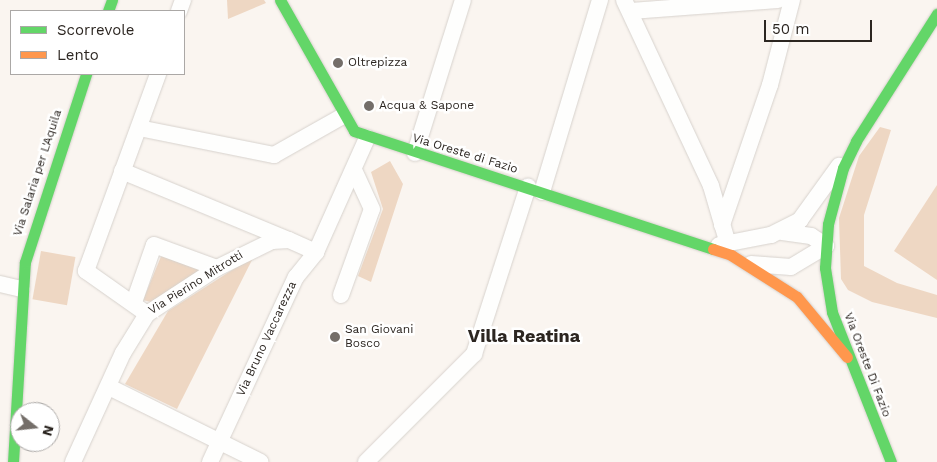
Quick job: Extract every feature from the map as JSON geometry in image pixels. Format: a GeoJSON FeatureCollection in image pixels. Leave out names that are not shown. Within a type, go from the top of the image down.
{"type":"FeatureCollection","features":[{"type":"Feature","properties":{"kind":"street","name":"Via Oreste di Fazio"},"geometry":{"type":"LineString","coordinates":[[280,0],[343,116],[354,131],[366,138],[415,154],[720,245],[751,264],[797,297],[846,357]]}},
{"type":"Feature","properties":{"kind":"street"},"geometry":{"type":"LineString","coordinates":[[415,154],[463,0]]}},
{"type":"Feature","properties":{"kind":"street"},"geometry":{"type":"LineString","coordinates":[[366,462],[474,354],[535,190],[600,0]]}},
{"type":"Feature","properties":{"kind":"street"},"geometry":{"type":"LineString","coordinates":[[722,225],[711,186],[628,6],[778,0]]}},
{"type":"Feature","properties":{"kind":"street"},"geometry":{"type":"LineString","coordinates":[[751,264],[791,267],[826,246],[805,234],[782,232],[720,245],[722,225],[770,85],[792,0]]}},
{"type":"Feature","properties":{"kind":"street","name":"Via Oreste Di Fazio"},"geometry":{"type":"LineString","coordinates":[[891,462],[846,357],[832,312],[826,246],[832,200],[856,141],[937,14]]}},
{"type":"Feature","properties":{"kind":"street","name":"Via Salaria per L'Aquila"},"geometry":{"type":"LineString","coordinates":[[13,462],[21,289],[31,233],[86,75]]}},
{"type":"Feature","properties":{"kind":"street"},"geometry":{"type":"LineString","coordinates":[[147,314],[134,302],[86,270],[158,75]]}},
{"type":"Feature","properties":{"kind":"street"},"geometry":{"type":"LineString","coordinates":[[139,128],[274,155],[343,116]]}},
{"type":"Feature","properties":{"kind":"street","name":"Via Bruno Vaccarezza"},"geometry":{"type":"LineString","coordinates":[[210,462],[296,277],[316,252],[354,170],[366,138]]}},
{"type":"Feature","properties":{"kind":"street"},"geometry":{"type":"LineString","coordinates":[[782,232],[810,208],[856,141]]}},
{"type":"Feature","properties":{"kind":"street"},"geometry":{"type":"LineString","coordinates":[[341,295],[372,209],[354,170]]}},
{"type":"Feature","properties":{"kind":"street"},"geometry":{"type":"LineString","coordinates":[[122,171],[316,252]]}},
{"type":"Feature","properties":{"kind":"street","name":"Via Pierino Mitrotti"},"geometry":{"type":"LineString","coordinates":[[80,460],[109,387],[147,314],[251,249],[289,240]]}},
{"type":"Feature","properties":{"kind":"street"},"geometry":{"type":"LineString","coordinates":[[134,302],[154,245],[218,268]]}},
{"type":"Feature","properties":{"kind":"street"},"geometry":{"type":"LineString","coordinates":[[0,284],[21,289]]}},
{"type":"Feature","properties":{"kind":"street"},"geometry":{"type":"LineString","coordinates":[[109,387],[219,443],[261,462]]}},
{"type":"Feature","properties":{"kind":"shaded area"},"geometry":{"type":"Polygon","coordinates":[[[227,0],[264,0],[266,3],[228,19],[227,0]]]}},
{"type":"Feature","properties":{"kind":"shaded area"},"geometry":{"type":"Polygon","coordinates":[[[880,127],[891,130],[864,215],[864,266],[897,283],[937,295],[937,318],[872,302],[848,290],[841,279],[839,218],[859,156],[880,127]]]}},
{"type":"Feature","properties":{"kind":"shaded area"},"geometry":{"type":"Polygon","coordinates":[[[390,161],[403,184],[371,282],[358,276],[383,209],[371,172],[390,161]]]}},
{"type":"Feature","properties":{"kind":"shaded area"},"geometry":{"type":"Polygon","coordinates":[[[937,185],[937,280],[894,251],[937,185]]]}},
{"type":"Feature","properties":{"kind":"shaded area"},"geometry":{"type":"Polygon","coordinates":[[[41,251],[75,257],[67,305],[32,299],[41,251]]]}},
{"type":"Feature","properties":{"kind":"shaded area"},"geometry":{"type":"Polygon","coordinates":[[[162,254],[202,269],[151,302],[143,300],[162,254]]]}},
{"type":"Feature","properties":{"kind":"shaded area"},"geometry":{"type":"Polygon","coordinates":[[[254,256],[177,409],[125,384],[168,311],[254,256]]]}},
{"type":"Feature","properties":{"kind":"traffic: fast"},"geometry":{"type":"LineString","coordinates":[[108,10],[112,0]]}},
{"type":"Feature","properties":{"kind":"traffic: fast"},"geometry":{"type":"LineString","coordinates":[[280,0],[354,131],[713,249]]}},
{"type":"Feature","properties":{"kind":"traffic: fast"},"geometry":{"type":"LineString","coordinates":[[891,462],[832,312],[825,268],[828,224],[843,168],[856,141],[937,14]]}},
{"type":"Feature","properties":{"kind":"traffic: fast"},"geometry":{"type":"LineString","coordinates":[[13,462],[25,262],[86,75]]}},
{"type":"Feature","properties":{"kind":"traffic: slow"},"geometry":{"type":"LineString","coordinates":[[713,249],[731,255],[797,297],[847,357]]}},
{"type":"Feature","properties":{"kind":"place","name":"Oltrepizza"},"geometry":{"type":"Point","coordinates":[338,63]}},
{"type":"Feature","properties":{"kind":"place","name":"Acqua & Sapone"},"geometry":{"type":"Point","coordinates":[369,106]}},
{"type":"Feature","properties":{"kind":"place","name":"San Giovani Bosco"},"geometry":{"type":"Point","coordinates":[335,337]}},
{"type":"Feature","properties":{"kind":"district","name":"Villa Reatina"},"geometry":{"type":"Point","coordinates":[524,336]}}]}
